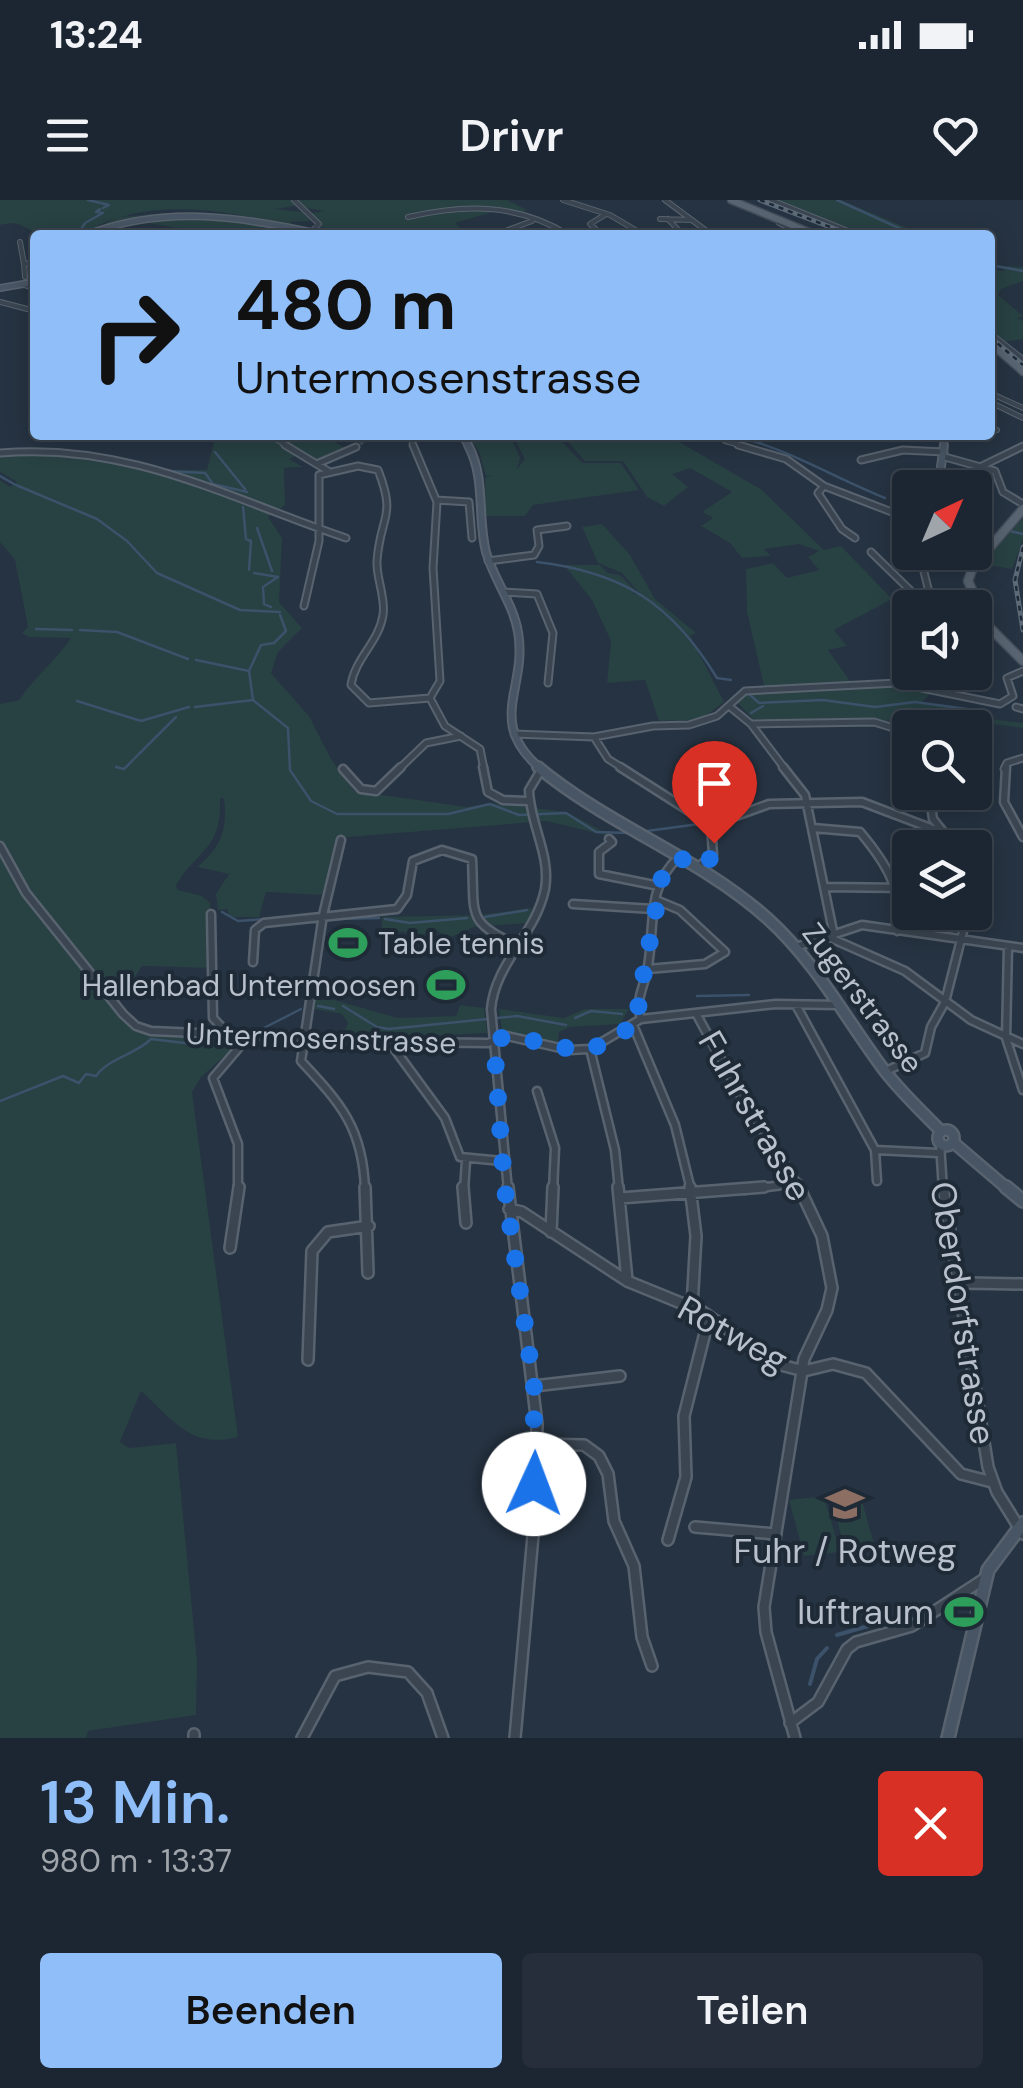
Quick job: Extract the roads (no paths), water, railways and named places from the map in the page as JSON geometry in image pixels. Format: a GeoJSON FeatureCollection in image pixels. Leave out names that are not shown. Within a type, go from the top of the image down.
{"type":"FeatureCollection","features":[{"type":"Feature","properties":{"kind":"main road"},"geometry":{"type":"LineString","coordinates":[[730,200],[804,230]]}},
{"type":"Feature","properties":{"kind":"main road"},"geometry":{"type":"LineString","coordinates":[[96,230],[120,218],[178,209],[218,211],[302,230]]}},
{"type":"Feature","properties":{"kind":"main road"},"geometry":{"type":"LineString","coordinates":[[0,288],[24,281],[30,283]]}},
{"type":"Feature","properties":{"kind":"main road"},"geometry":{"type":"LineString","coordinates":[[995,347],[1023,372]]}},
{"type":"Feature","properties":{"kind":"main road"},"geometry":{"type":"LineString","coordinates":[[464,440],[478,466],[488,561],[517,623],[520,653],[508,714],[512,734]]}},
{"type":"Feature","properties":{"kind":"main road"},"geometry":{"type":"LineString","coordinates":[[942,470],[945,440]]}},
{"type":"Feature","properties":{"kind":"main road"},"geometry":{"type":"LineString","coordinates":[[992,544],[1023,506]]}},
{"type":"Feature","properties":{"kind":"main road"},"geometry":{"type":"LineString","coordinates":[[972,570],[968,581],[974,602],[989,627],[1023,661]]}},
{"type":"Feature","properties":{"kind":"main road","name":"Zugerstrasse"},"geometry":{"type":"LineString","coordinates":[[512,734],[541,770],[750,903],[796,946],[884,1071],[940,1142]]}},
{"type":"Feature","properties":{"kind":"main road"},"geometry":{"type":"LineString","coordinates":[[940,1142],[954,1143],[1023,1201]]}},
{"type":"Feature","properties":{"kind":"main road"},"geometry":{"type":"LineString","coordinates":[[948,1738],[984,1580],[992,1560],[1022,1527]]}},
{"type":"Feature","properties":{"kind":"street"},"geometry":{"type":"LineString","coordinates":[[294,200],[319,224],[313,230]]}},
{"type":"Feature","properties":{"kind":"street"},"geometry":{"type":"LineString","coordinates":[[563,200],[606,214],[635,230]]}},
{"type":"Feature","properties":{"kind":"street"},"geometry":{"type":"LineString","coordinates":[[665,200],[706,230]]}},
{"type":"Feature","properties":{"kind":"street"},"geometry":{"type":"LineString","coordinates":[[772,200],[846,230]]}},
{"type":"Feature","properties":{"kind":"street"},"geometry":{"type":"LineString","coordinates":[[408,217],[466,206],[533,220],[557,230]]}},
{"type":"Feature","properties":{"kind":"street"},"geometry":{"type":"LineString","coordinates":[[597,230],[590,224],[606,214]]}},
{"type":"Feature","properties":{"kind":"street"},"geometry":{"type":"LineString","coordinates":[[763,216],[793,230]]}},
{"type":"Feature","properties":{"kind":"street"},"geometry":{"type":"LineString","coordinates":[[668,219],[678,230]]}},
{"type":"Feature","properties":{"kind":"street"},"geometry":{"type":"LineString","coordinates":[[508,230],[533,220]]}},
{"type":"Feature","properties":{"kind":"street"},"geometry":{"type":"LineString","coordinates":[[660,220],[693,220]]}},
{"type":"Feature","properties":{"kind":"street"},"geometry":{"type":"LineString","coordinates":[[20,242],[24,281]]}},
{"type":"Feature","properties":{"kind":"street"},"geometry":{"type":"LineString","coordinates":[[24,264],[30,264]]}},
{"type":"Feature","properties":{"kind":"street"},"geometry":{"type":"LineString","coordinates":[[0,302],[30,310]]}},
{"type":"Feature","properties":{"kind":"street"},"geometry":{"type":"LineString","coordinates":[[995,336],[1023,359]]}},
{"type":"Feature","properties":{"kind":"street"},"geometry":{"type":"LineString","coordinates":[[995,395],[1018,402],[1023,408]]}},
{"type":"Feature","properties":{"kind":"street"},"geometry":{"type":"LineString","coordinates":[[995,404],[1023,418]]}},
{"type":"Feature","properties":{"kind":"street"},"geometry":{"type":"LineString","coordinates":[[278,440],[330,472]]}},
{"type":"Feature","properties":{"kind":"street"},"geometry":{"type":"LineString","coordinates":[[412,440],[436,500],[433,568],[440,681],[430,698]]}},
{"type":"Feature","properties":{"kind":"street"},"geometry":{"type":"LineString","coordinates":[[725,440],[786,459],[824,486],[892,512]]}},
{"type":"Feature","properties":{"kind":"street"},"geometry":{"type":"LineString","coordinates":[[982,467],[1023,446]]}},
{"type":"Feature","properties":{"kind":"street"},"geometry":{"type":"LineString","coordinates":[[0,453],[38,447],[108,452],[346,538]]}},
{"type":"Feature","properties":{"kind":"street"},"geometry":{"type":"LineString","coordinates":[[319,463],[356,447]]}},
{"type":"Feature","properties":{"kind":"street"},"geometry":{"type":"LineString","coordinates":[[860,460],[903,450],[945,455],[996,471],[997,487],[1023,506]]}},
{"type":"Feature","properties":{"kind":"street"},"geometry":{"type":"LineString","coordinates":[[304,606],[318,568],[318,475],[358,466],[378,470],[390,500],[376,562],[384,604],[382,624],[353,670],[351,685],[369,703],[430,698]]}},
{"type":"Feature","properties":{"kind":"street"},"geometry":{"type":"LineString","coordinates":[[824,486],[818,493],[842,528],[855,538]]}},
{"type":"Feature","properties":{"kind":"street"},"geometry":{"type":"LineString","coordinates":[[436,500],[470,502],[472,538]]}},
{"type":"Feature","properties":{"kind":"street"},"geometry":{"type":"LineString","coordinates":[[488,561],[534,555],[540,546],[536,528],[567,526]]}},
{"type":"Feature","properties":{"kind":"street"},"geometry":{"type":"LineString","coordinates":[[871,552],[909,590]]}},
{"type":"Feature","properties":{"kind":"street"},"geometry":{"type":"LineString","coordinates":[[503,592],[532,592],[539,598],[553,636],[548,683]]}},
{"type":"Feature","properties":{"kind":"street"},"geometry":{"type":"LineString","coordinates":[[512,734],[552,732],[594,737],[653,726],[689,725],[717,716],[746,691],[897,683],[1000,704],[1013,696],[1007,678],[1023,670]]}},
{"type":"Feature","properties":{"kind":"street"},"geometry":{"type":"LineString","coordinates":[[430,698],[440,721],[480,749],[488,792],[503,800],[529,805]]}},
{"type":"Feature","properties":{"kind":"street"},"geometry":{"type":"LineString","coordinates":[[728,705],[752,724],[801,789],[813,828],[829,933]]}},
{"type":"Feature","properties":{"kind":"street"},"geometry":{"type":"LineString","coordinates":[[752,724],[874,722],[892,728]]}},
{"type":"Feature","properties":{"kind":"street"},"geometry":{"type":"LineString","coordinates":[[343,769],[360,789],[376,791],[426,743],[462,736]]}},
{"type":"Feature","properties":{"kind":"street"},"geometry":{"type":"LineString","coordinates":[[594,737],[608,759],[711,825]]}},
{"type":"Feature","properties":{"kind":"street"},"geometry":{"type":"LineString","coordinates":[[1023,758],[1010,761],[1002,771],[1006,816],[1023,837]]}},
{"type":"Feature","properties":{"kind":"street"},"geometry":{"type":"LineString","coordinates":[[515,1738],[536,1444],[534,1386],[502,1161],[492,1008],[496,987],[522,947],[540,908],[546,877],[544,846],[529,805],[530,779],[541,770]]}},
{"type":"Feature","properties":{"kind":"street"},"geometry":{"type":"LineString","coordinates":[[711,825],[769,804],[862,802],[936,830]]}},
{"type":"Feature","properties":{"kind":"street"},"geometry":{"type":"LineString","coordinates":[[697,868],[713,855],[711,825]]}},
{"type":"Feature","properties":{"kind":"street"},"geometry":{"type":"LineString","coordinates":[[813,828],[860,832],[892,869]]}},
{"type":"Feature","properties":{"kind":"street"},"geometry":{"type":"LineString","coordinates":[[609,839],[609,846],[600,852],[600,874],[659,886]]}},
{"type":"Feature","properties":{"kind":"street"},"geometry":{"type":"LineString","coordinates":[[342,840],[323,915],[300,1061],[344,1106],[363,1151],[368,1274]]}},
{"type":"Feature","properties":{"kind":"street","name":"Untermosenstrasse"},"geometry":{"type":"LineString","coordinates":[[0,846],[26,893],[130,1022],[151,1031],[232,1038],[390,1042],[507,1036],[558,1049],[590,1048]]}},
{"type":"Feature","properties":{"kind":"street"},"geometry":{"type":"LineString","coordinates":[[253,962],[254,930],[264,923],[393,911],[405,900],[413,860],[427,852],[453,851],[468,856],[474,864],[475,914],[480,928],[522,947]]}},
{"type":"Feature","properties":{"kind":"street"},"geometry":{"type":"LineString","coordinates":[[641,1019],[638,1004],[648,968],[653,909],[665,870],[679,857]]}},
{"type":"Feature","properties":{"kind":"street"},"geometry":{"type":"LineString","coordinates":[[824,888],[892,888]]}},
{"type":"Feature","properties":{"kind":"street"},"geometry":{"type":"LineString","coordinates":[[648,968],[706,964],[725,952],[680,910],[656,900]]}},
{"type":"Feature","properties":{"kind":"street"},"geometry":{"type":"LineString","coordinates":[[572,904],[653,909]]}},
{"type":"Feature","properties":{"kind":"street"},"geometry":{"type":"LineString","coordinates":[[211,914],[212,1018],[232,1038]]}},
{"type":"Feature","properties":{"kind":"street"},"geometry":{"type":"LineString","coordinates":[[796,946],[859,925],[1023,948]]}},
{"type":"Feature","properties":{"kind":"street"},"geometry":{"type":"LineString","coordinates":[[884,1071],[922,1057],[945,1002],[964,930]]}},
{"type":"Feature","properties":{"kind":"street"},"geometry":{"type":"LineString","coordinates":[[829,933],[905,971],[945,1002],[1023,1044]]}},
{"type":"Feature","properties":{"kind":"street"},"geometry":{"type":"LineString","coordinates":[[1008,946],[1006,1038],[1023,1090]]}},
{"type":"Feature","properties":{"kind":"street"},"geometry":{"type":"LineString","coordinates":[[626,1281],[615,1150],[590,1048],[641,1019],[795,1004],[840,1004]]}},
{"type":"Feature","properties":{"kind":"street"},"geometry":{"type":"LineString","coordinates":[[795,1004],[875,1150],[877,1181]]}},
{"type":"Feature","properties":{"kind":"street","name":"Fuhrstrasse"},"geometry":{"type":"LineString","coordinates":[[697,1016],[741,1096],[799,1183],[825,1252],[832,1292],[828,1311],[804,1344],[804,1371],[764,1607],[766,1632],[795,1738]]}},
{"type":"Feature","properties":{"kind":"street"},"geometry":{"type":"LineString","coordinates":[[633,1025],[668,1111],[692,1196],[696,1274],[692,1307]]}},
{"type":"Feature","properties":{"kind":"street"},"geometry":{"type":"LineString","coordinates":[[230,1248],[228,1218],[239,1187],[241,1163],[213,1078],[247,1038]]}},
{"type":"Feature","properties":{"kind":"street"},"geometry":{"type":"LineString","coordinates":[[390,1042],[446,1118],[456,1151],[466,1161],[502,1161]]}},
{"type":"Feature","properties":{"kind":"street"},"geometry":{"type":"LineString","coordinates":[[537,1091],[555,1148],[550,1232]]}},
{"type":"Feature","properties":{"kind":"street"},"geometry":{"type":"LineString","coordinates":[[875,1150],[940,1142]]}},
{"type":"Feature","properties":{"kind":"street","name":"Oberdorfstrasse"},"geometry":{"type":"LineString","coordinates":[[940,1142],[944,1201],[992,1482],[1022,1527]]}},
{"type":"Feature","properties":{"kind":"street"},"geometry":{"type":"LineString","coordinates":[[466,1161],[462,1168],[466,1223]]}},
{"type":"Feature","properties":{"kind":"street"},"geometry":{"type":"LineString","coordinates":[[620,1198],[692,1196],[799,1183]]}},
{"type":"Feature","properties":{"kind":"street","name":"Rotweg"},"geometry":{"type":"LineString","coordinates":[[510,1210],[518,1210],[626,1281],[710,1317],[767,1359],[804,1371],[833,1364],[874,1378],[961,1474],[992,1482]]}},
{"type":"Feature","properties":{"kind":"street"},"geometry":{"type":"LineString","coordinates":[[308,1360],[312,1252],[328,1232],[369,1226]]}},
{"type":"Feature","properties":{"kind":"street"},"geometry":{"type":"LineString","coordinates":[[960,1288],[968,1284],[1023,1284]]}},
{"type":"Feature","properties":{"kind":"street"},"geometry":{"type":"LineString","coordinates":[[668,1540],[686,1477],[684,1416],[710,1317]]}},
{"type":"Feature","properties":{"kind":"street"},"geometry":{"type":"LineString","coordinates":[[534,1386],[620,1376]]}},
{"type":"Feature","properties":{"kind":"street"},"geometry":{"type":"LineString","coordinates":[[536,1444],[584,1446],[599,1456],[608,1474],[614,1522],[634,1566],[642,1637],[652,1666]]}},
{"type":"Feature","properties":{"kind":"street"},"geometry":{"type":"LineString","coordinates":[[695,1527],[776,1534]]}},
{"type":"Feature","properties":{"kind":"street"},"geometry":{"type":"LineString","coordinates":[[790,1723],[818,1702],[847,1649],[874,1634],[912,1626],[984,1580]]}},
{"type":"Feature","properties":{"kind":"street"},"geometry":{"type":"LineString","coordinates":[[302,1738],[335,1676],[368,1667],[408,1672],[427,1693],[443,1738]]}},
{"type":"Feature","properties":{"kind":"waterway"},"geometry":{"type":"LineString","coordinates":[[88,200],[109,205],[103,208]]}},
{"type":"Feature","properties":{"kind":"waterway"},"geometry":{"type":"LineString","coordinates":[[837,200],[903,230]]}},
{"type":"Feature","properties":{"kind":"waterway"},"geometry":{"type":"LineString","coordinates":[[81,230],[103,213],[96,212],[100,209]]}},
{"type":"Feature","properties":{"kind":"waterway"},"geometry":{"type":"LineString","coordinates":[[995,266],[1023,271]]}},
{"type":"Feature","properties":{"kind":"waterway"},"geometry":{"type":"LineString","coordinates":[[749,440],[885,498]]}},
{"type":"Feature","properties":{"kind":"waterway"},"geometry":{"type":"LineString","coordinates":[[215,452],[245,489]]}},
{"type":"Feature","properties":{"kind":"waterway"},"geometry":{"type":"LineString","coordinates":[[167,471],[205,473],[213,484],[247,492]]}},
{"type":"Feature","properties":{"kind":"waterway"},"geometry":{"type":"LineString","coordinates":[[0,476],[14,484]]}},
{"type":"Feature","properties":{"kind":"waterway"},"geometry":{"type":"LineString","coordinates":[[16,485],[97,519],[127,541],[157,573],[240,610],[280,612]]}},
{"type":"Feature","properties":{"kind":"waterway"},"geometry":{"type":"LineString","coordinates":[[243,507],[246,539],[251,541],[249,570]]}},
{"type":"Feature","properties":{"kind":"waterway"},"geometry":{"type":"LineString","coordinates":[[257,528],[272,571]]}},
{"type":"Feature","properties":{"kind":"waterway"},"geometry":{"type":"LineString","coordinates":[[1010,531],[1023,534]]}},
{"type":"Feature","properties":{"kind":"waterway"},"geometry":{"type":"LineString","coordinates":[[537,562],[595,574],[642,596],[682,630],[717,678],[731,680]]}},
{"type":"Feature","properties":{"kind":"waterway"},"geometry":{"type":"LineString","coordinates":[[254,573],[278,577],[263,587],[264,604],[271,607]]}},
{"type":"Feature","properties":{"kind":"waterway"},"geometry":{"type":"LineString","coordinates":[[249,671],[261,645],[274,643],[286,631],[280,615]]}},
{"type":"Feature","properties":{"kind":"waterway"},"geometry":{"type":"LineString","coordinates":[[36,629],[72,630]]}},
{"type":"Feature","properties":{"kind":"waterway"},"geometry":{"type":"LineString","coordinates":[[80,630],[117,632],[188,659]]}},
{"type":"Feature","properties":{"kind":"waterway"},"geometry":{"type":"LineString","coordinates":[[196,660],[249,671]]}},
{"type":"Feature","properties":{"kind":"waterway"},"geometry":{"type":"LineString","coordinates":[[249,671],[253,700]]}},
{"type":"Feature","properties":{"kind":"waterway"},"geometry":{"type":"LineString","coordinates":[[749,694],[759,703],[823,700],[875,707],[915,702],[967,709]]}},
{"type":"Feature","properties":{"kind":"waterway"},"geometry":{"type":"LineString","coordinates":[[195,707],[253,700]]}},
{"type":"Feature","properties":{"kind":"waterway"},"geometry":{"type":"LineString","coordinates":[[253,700],[288,728],[290,770],[311,801],[337,814],[448,814],[490,804],[519,815],[566,813],[596,832],[629,833]]}},
{"type":"Feature","properties":{"kind":"waterway"},"geometry":{"type":"LineString","coordinates":[[77,701],[141,721],[189,707]]}},
{"type":"Feature","properties":{"kind":"waterway"},"geometry":{"type":"LineString","coordinates":[[751,713],[763,706]]}},
{"type":"Feature","properties":{"kind":"waterway"},"geometry":{"type":"LineString","coordinates":[[116,767],[124,769],[176,717]]}},
{"type":"Feature","properties":{"kind":"waterway"},"geometry":{"type":"LineString","coordinates":[[647,831],[699,824]]}},
{"type":"Feature","properties":{"kind":"waterway"},"geometry":{"type":"LineString","coordinates":[[485,917],[527,910]]}},
{"type":"Feature","properties":{"kind":"waterway"},"geometry":{"type":"LineString","coordinates":[[222,912],[238,921],[294,917]]}},
{"type":"Feature","properties":{"kind":"waterway"},"geometry":{"type":"LineString","coordinates":[[333,919],[379,918]]}},
{"type":"Feature","properties":{"kind":"waterway"},"geometry":{"type":"LineString","coordinates":[[385,919],[410,923],[467,918]]}},
{"type":"Feature","properties":{"kind":"waterway"},"geometry":{"type":"LineString","coordinates":[[697,996],[749,995]]}},
{"type":"Feature","properties":{"kind":"waterway"},"geometry":{"type":"LineString","coordinates":[[318,1006],[334,1009]]}},
{"type":"Feature","properties":{"kind":"waterway"},"geometry":{"type":"LineString","coordinates":[[343,1006],[377,1027],[389,1029],[517,1016],[566,1025]]}},
{"type":"Feature","properties":{"kind":"waterway"},"geometry":{"type":"LineString","coordinates":[[258,1031],[301,1009]]}},
{"type":"Feature","properties":{"kind":"waterway"},"geometry":{"type":"LineString","coordinates":[[575,1018],[591,1011],[622,1014]]}},
{"type":"Feature","properties":{"kind":"waterway"},"geometry":{"type":"LineString","coordinates":[[0,1101],[63,1076],[79,1083],[86,1074],[96,1076],[151,1039],[193,1044],[227,1039]]}},
{"type":"Feature","properties":{"kind":"waterway"},"geometry":{"type":"LineString","coordinates":[[837,1635],[875,1624]]}},
{"type":"Feature","properties":{"kind":"waterway"},"geometry":{"type":"LineString","coordinates":[[810,1684],[817,1659],[827,1648]]}},
{"type":"Feature","properties":{"kind":"tunnel"},"geometry":{"type":"LineString","coordinates":[[356,447],[366,440]]}},
{"type":"Feature","properties":{"kind":"railway"},"geometry":{"type":"LineString","coordinates":[[760,200],[838,230]]}},
{"type":"Feature","properties":{"kind":"railway"},"geometry":{"type":"LineString","coordinates":[[995,341],[1023,365]]}},
{"type":"Feature","properties":{"kind":"railway"},"geometry":{"type":"LineString","coordinates":[[1023,547],[1015,580],[1023,630]]}},
{"type":"Feature","properties":{"kind":"place","name":"Table tennis"},"geometry":{"type":"Point","coordinates":[348,943]}},
{"type":"Feature","properties":{"kind":"place","name":"Hallenbad Untermoosen"},"geometry":{"type":"Point","coordinates":[446,985]}},
{"type":"Feature","properties":{"kind":"place","name":"Fuhr / Rotweg"},"geometry":{"type":"Point","coordinates":[845,1504]}},
{"type":"Feature","properties":{"kind":"place","name":"luftraum"},"geometry":{"type":"Point","coordinates":[964,1612]}}]}
